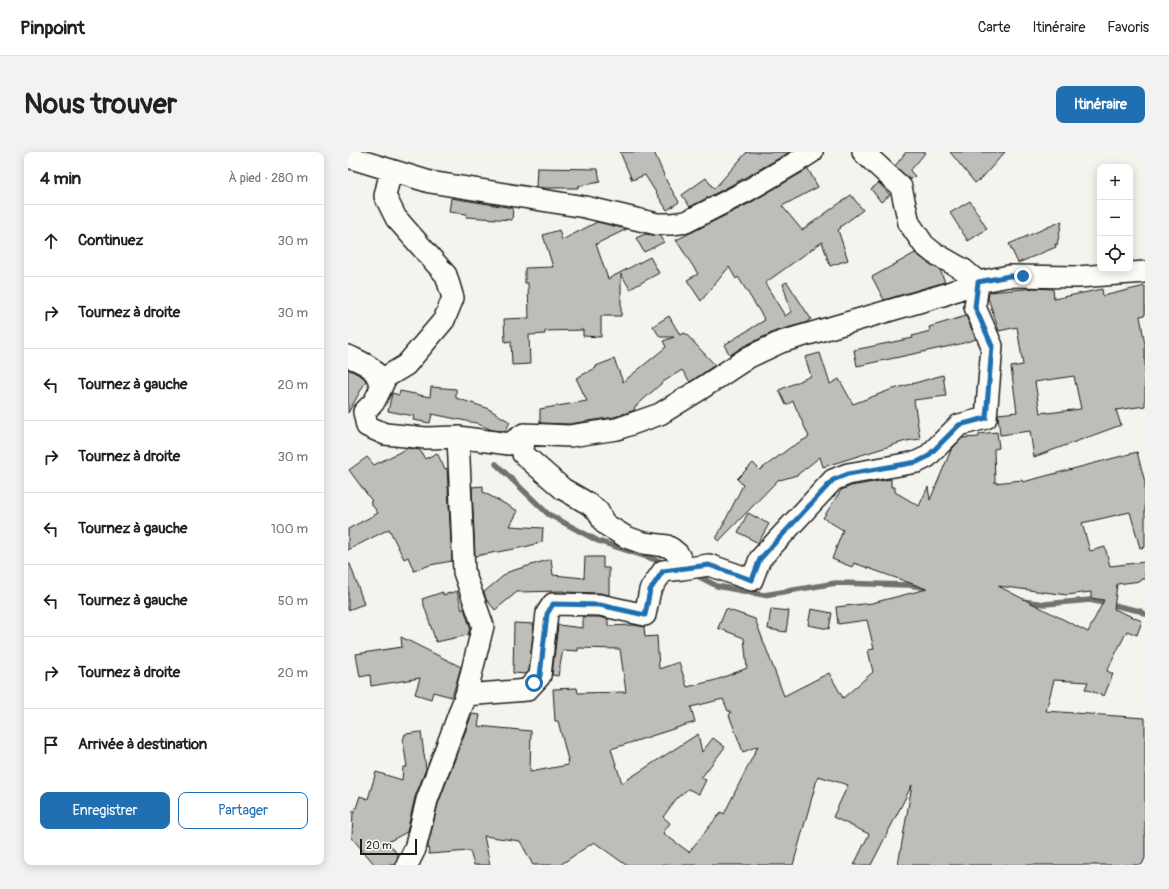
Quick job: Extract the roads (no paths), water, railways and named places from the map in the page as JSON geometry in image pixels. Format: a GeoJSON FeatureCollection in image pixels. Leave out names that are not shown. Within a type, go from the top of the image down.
{"type":"FeatureCollection","features":[{"type":"Feature","properties":{"kind":"street"},"geometry":{"type":"LineString","coordinates":[[348,157],[430,182],[585,206],[657,224],[672,224],[686,222],[745,192],[812,152]]}},
{"type":"Feature","properties":{"kind":"street"},"geometry":{"type":"LineString","coordinates":[[863,152],[901,187],[909,223],[924,245],[934,253],[964,270],[978,282]]}},
{"type":"Feature","properties":{"kind":"street"},"geometry":{"type":"LineString","coordinates":[[391,170],[385,196],[396,218],[446,275],[453,298],[444,320],[406,365],[386,377],[374,402],[364,412],[367,426],[385,434],[426,438],[458,437],[509,444],[524,434],[570,436],[617,429],[660,414],[749,357],[781,342],[943,295],[978,282],[1009,276],[1078,277],[1145,272]]}},
{"type":"Feature","properties":{"kind":"street"},"geometry":{"type":"LineString","coordinates":[[466,695],[527,690],[540,676],[547,614],[553,604],[600,605],[645,615],[650,590],[663,571],[709,565],[752,580],[760,559],[833,480],[848,474],[917,462],[927,457],[959,425],[986,418],[992,346],[975,307],[978,282]]}},
{"type":"Feature","properties":{"kind":"street"},"geometry":{"type":"LineString","coordinates":[[348,356],[370,366],[378,377],[381,388]]}},
{"type":"Feature","properties":{"kind":"street"},"geometry":{"type":"LineString","coordinates":[[524,434],[523,454],[563,490],[589,504],[598,511],[604,523],[626,537],[643,543],[672,548],[678,554],[682,562],[682,569]]}},
{"type":"Feature","properties":{"kind":"street"},"geometry":{"type":"LineString","coordinates":[[407,865],[415,849],[427,800],[466,695],[483,626],[464,572],[458,437]]}},
{"type":"Feature","properties":{"kind":"waterway"},"geometry":{"type":"LineString","coordinates":[[496,464],[548,514],[598,541],[665,563]]}},
{"type":"Feature","properties":{"kind":"waterway"},"geometry":{"type":"LineString","coordinates":[[694,574],[717,586],[764,595],[836,583],[909,585],[929,588]]}},
{"type":"Feature","properties":{"kind":"waterway"},"geometry":{"type":"LineString","coordinates":[[1022,601],[1045,604],[1090,600],[1140,611],[1145,614]]}}]}
